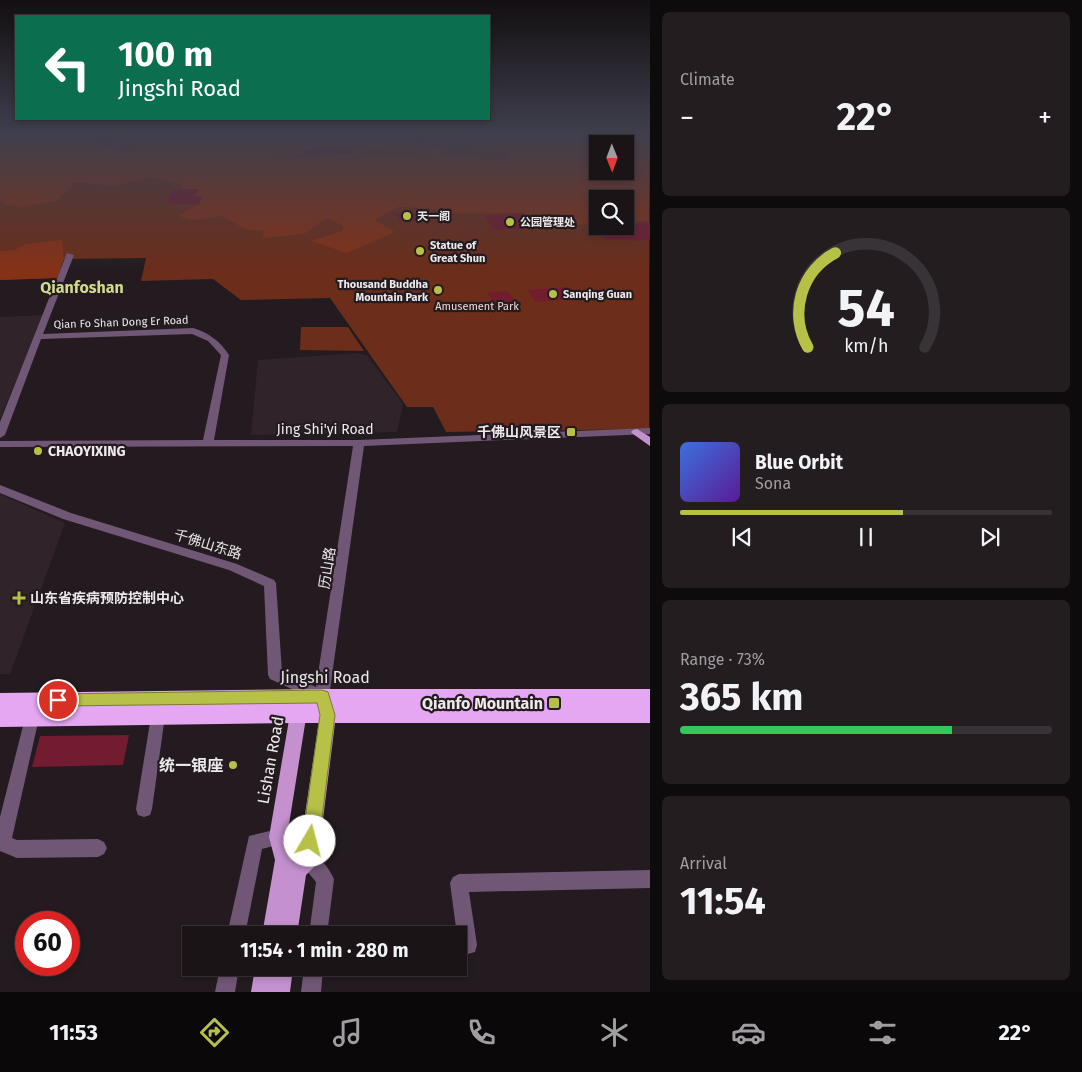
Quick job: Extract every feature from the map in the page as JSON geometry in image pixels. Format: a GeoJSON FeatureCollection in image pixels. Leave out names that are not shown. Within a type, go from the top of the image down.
{"type":"FeatureCollection","features":[{"type":"Feature","properties":{"kind":"highway","name":"Jingshi Road"},"geometry":{"type":"LineString","coordinates":[[0,718],[298,714],[325,706],[650,697]]}},
{"type":"Feature","properties":{"kind":"highway","name":"Jingshi Road"},"geometry":{"type":"LineString","coordinates":[[0,701],[650,714]]}},
{"type":"Feature","properties":{"kind":"main road"},"geometry":{"type":"LineString","coordinates":[[637,432],[650,443]]}},
{"type":"Feature","properties":{"kind":"main road"},"geometry":{"type":"LineString","coordinates":[[288,926],[297,870],[308,859],[325,706]]}},
{"type":"Feature","properties":{"kind":"main road","name":"Lishan Road"},"geometry":{"type":"LineString","coordinates":[[274,926],[285,860],[278,837],[298,714]]}},
{"type":"Feature","properties":{"kind":"main road"},"geometry":{"type":"LineString","coordinates":[[262,992],[265,976]]}},
{"type":"Feature","properties":{"kind":"main road"},"geometry":{"type":"LineString","coordinates":[[279,992],[282,976]]}},
{"type":"Feature","properties":{"kind":"street"},"geometry":{"type":"LineString","coordinates":[[0,435],[70,255]]}},
{"type":"Feature","properties":{"kind":"street","name":"Qian Fo Shan Dong Er Road"},"geometry":{"type":"LineString","coordinates":[[39,337],[193,331],[206,335],[217,344],[225,355],[208,444]]}},
{"type":"Feature","properties":{"kind":"street","name":"Jing Shi'yi Road"},"geometry":{"type":"LineString","coordinates":[[0,444],[359,444],[650,431]]}},
{"type":"Feature","properties":{"kind":"street","name":"历山路"},"geometry":{"type":"LineString","coordinates":[[325,706],[359,444]]}},
{"type":"Feature","properties":{"kind":"street","name":"千佛山东路"},"geometry":{"type":"LineString","coordinates":[[0,490],[67,516],[233,567],[270,583],[275,675],[325,706]]}},
{"type":"Feature","properties":{"kind":"street"},"geometry":{"type":"LineString","coordinates":[[144,809],[158,716]]}},
{"type":"Feature","properties":{"kind":"street"},"geometry":{"type":"LineString","coordinates":[[32,718],[2,843],[17,849],[98,848]]}},
{"type":"Feature","properties":{"kind":"street"},"geometry":{"type":"LineString","coordinates":[[238,926],[255,842],[278,837]]}},
{"type":"Feature","properties":{"kind":"street"},"geometry":{"type":"LineString","coordinates":[[308,859],[325,879],[319,926]]}},
{"type":"Feature","properties":{"kind":"street"},"geometry":{"type":"LineString","coordinates":[[465,926],[459,883],[650,879]]}},
{"type":"Feature","properties":{"kind":"street"},"geometry":{"type":"LineString","coordinates":[[225,992],[228,976]]}},
{"type":"Feature","properties":{"kind":"street"},"geometry":{"type":"LineString","coordinates":[[311,992],[313,976]]}},
{"type":"Feature","properties":{"kind":"shaded area"},"geometry":{"type":"Polygon","coordinates":[[[0,179],[141,179],[113,186],[75,182],[56,201],[16,208],[15,205],[7,205],[0,201],[0,179]]]}},
{"type":"Feature","properties":{"kind":"shaded area"},"geometry":{"type":"Polygon","coordinates":[[[160,179],[649,179],[649,221],[634,222],[634,190],[589,190],[589,224],[537,227],[524,213],[451,214],[429,208],[398,207],[375,220],[395,232],[347,253],[311,241],[342,231],[343,226],[327,218],[304,234],[263,238],[264,231],[245,229],[223,216],[191,220],[178,216],[199,204],[201,197],[195,196],[198,189],[183,189],[182,184],[160,179]]]}},
{"type":"Feature","properties":{"kind":"shaded area"},"geometry":{"type":"Polygon","coordinates":[[[62,240],[64,259],[57,278],[0,280],[0,251],[15,250],[25,244],[62,240]]]}},
{"type":"Feature","properties":{"kind":"shaded area"},"geometry":{"type":"Polygon","coordinates":[[[43,315],[22,366],[0,419],[0,317],[43,315]]]}},
{"type":"Feature","properties":{"kind":"shaded area"},"geometry":{"type":"Polygon","coordinates":[[[356,353],[367,355],[403,404],[397,432],[251,435],[258,360],[356,353]]]}},
{"type":"Feature","properties":{"kind":"shaded area","name":"山东省疾病预防控制中心"},"geometry":{"type":"Polygon","coordinates":[[[0,494],[65,523],[10,674],[0,674],[0,494]]]}},
{"type":"Feature","properties":{"kind":"green space","name":"Thousand Buddha Mountain Park"},"geometry":{"type":"Polygon","coordinates":[[[0,179],[649,179],[649,429],[446,432],[433,407],[407,407],[330,298],[241,300],[213,279],[141,281],[146,258],[64,259],[57,278],[0,280],[0,179]]]}},
{"type":"Feature","properties":{"kind":"green space"},"geometry":{"type":"Polygon","coordinates":[[[301,327],[348,327],[364,351],[300,350],[301,327]]]}},
{"type":"Feature","properties":{"kind":"building"},"geometry":{"type":"Polygon","coordinates":[[[173,189],[198,189],[195,196],[202,197],[199,204],[166,203],[173,189]]]}},
{"type":"Feature","properties":{"kind":"building","name":"天一阁"},"geometry":{"type":"Polygon","coordinates":[[[411,211],[421,220],[400,221],[395,213],[411,211]]]}},
{"type":"Feature","properties":{"kind":"building","name":"公园管理处"},"geometry":{"type":"Polygon","coordinates":[[[524,213],[537,228],[496,230],[484,216],[524,213]]]}},
{"type":"Feature","properties":{"kind":"building"},"geometry":{"type":"Polygon","coordinates":[[[634,223],[650,223],[650,239],[632,241],[605,240],[601,235],[634,235],[634,223]]]}},
{"type":"Feature","properties":{"kind":"building","name":"Sanqing Guan"},"geometry":{"type":"Polygon","coordinates":[[[569,287],[581,298],[536,302],[527,290],[569,287]]]}},
{"type":"Feature","properties":{"kind":"building"},"geometry":{"type":"Polygon","coordinates":[[[507,291],[517,304],[498,305],[487,293],[507,291]]]}},
{"type":"Feature","properties":{"kind":"building"},"geometry":{"type":"Polygon","coordinates":[[[129,735],[123,765],[32,767],[40,736],[129,735]]]}},
{"type":"Feature","properties":{"kind":"place","name":"天一阁"},"geometry":{"type":"Point","coordinates":[407,216]}},
{"type":"Feature","properties":{"kind":"place","name":"公园管理处"},"geometry":{"type":"Point","coordinates":[510,222]}},
{"type":"Feature","properties":{"kind":"place","name":"Statue of Great Shun"},"geometry":{"type":"Point","coordinates":[420,251]}},
{"type":"Feature","properties":{"kind":"place","name":"Thousand Buddha Mountain Park"},"geometry":{"type":"Point","coordinates":[438,290]}},
{"type":"Feature","properties":{"kind":"place","name":"Sanqing Guan"},"geometry":{"type":"Point","coordinates":[553,294]}},
{"type":"Feature","properties":{"kind":"place","name":"千佛山风景区"},"geometry":{"type":"Point","coordinates":[571,432]}},
{"type":"Feature","properties":{"kind":"place","name":"CHAOYIXING"},"geometry":{"type":"Point","coordinates":[38,451]}},
{"type":"Feature","properties":{"kind":"place","name":"山东省疾病预防控制中心"},"geometry":{"type":"Point","coordinates":[19,598]}},
{"type":"Feature","properties":{"kind":"place","name":"Qianfo Mountain"},"geometry":{"type":"Point","coordinates":[554,703]}},
{"type":"Feature","properties":{"kind":"place","name":"统一银座"},"geometry":{"type":"Point","coordinates":[233,765]}},
{"type":"Feature","properties":{"kind":"district","name":"Qianfoshan"},"geometry":{"type":"Point","coordinates":[82,287]}},
{"type":"Feature","properties":{"kind":"route"},"geometry":{"type":"LineString","coordinates":[[58,700],[322,697],[328,715],[310,841]]}},
{"type":"Feature","properties":{"kind":"park label","name":"Amusement Park"},"geometry":{"type":"Point","coordinates":[477,306]}}]}
